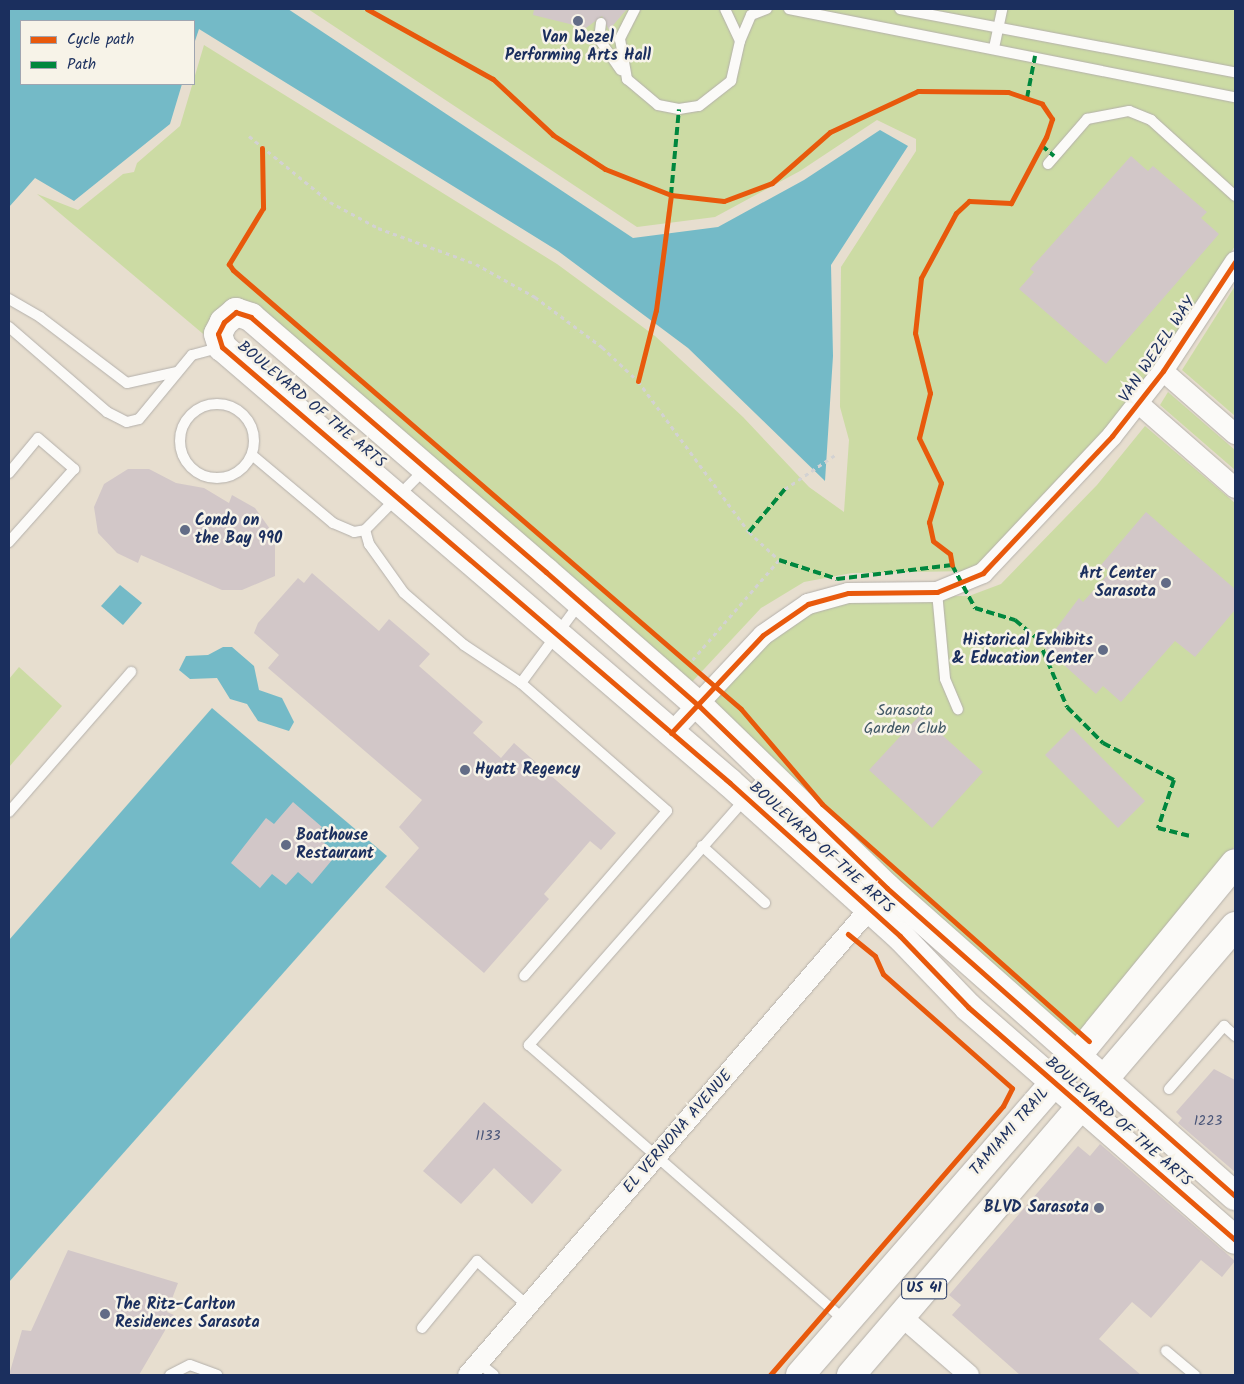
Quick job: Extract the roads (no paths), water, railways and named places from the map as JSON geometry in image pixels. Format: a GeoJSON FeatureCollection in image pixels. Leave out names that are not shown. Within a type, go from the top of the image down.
{"type":"FeatureCollection","features":[{"type":"Feature","properties":{"kind":"street","name":"VAN WEZEL WAY"},"geometry":{"type":"LineString","coordinates":[[671,733],[775,623],[808,604],[848,593],[937,592],[983,573],[1084,469],[1138,404],[1163,371],[1235,262]]}},
{"type":"Feature","properties":{"kind":"street","name":"BOULEVARD OF THE ARTS"},"geometry":{"type":"LineString","coordinates":[[1235,1196],[887,888],[768,773],[707,696],[681,673],[581,602],[244,312],[224,322],[218,334],[222,347],[400,496],[745,797],[1053,1083],[1235,1240]]}},
{"type":"Feature","properties":{"kind":"street"},"geometry":{"type":"LineString","coordinates":[[1163,371],[1235,434]]}},
{"type":"Feature","properties":{"kind":"street"},"geometry":{"type":"LineString","coordinates":[[1138,404],[1235,488]]}},
{"type":"Feature","properties":{"kind":"street","name":"TAMIAMI TRAIL"},"geometry":{"type":"LineString","coordinates":[[800,1375],[1078,1056],[1235,863]]}},
{"type":"Feature","properties":{"kind":"street","name":"EL VERNONA AVENUE"},"geometry":{"type":"LineString","coordinates":[[481,1371],[528,1306],[887,888]]}},
{"type":"Feature","properties":{"kind":"street","name":"US 41"},"geometry":{"type":"LineString","coordinates":[[853,1375],[901,1316],[1235,926]]}},
{"type":"Feature","properties":{"kind":"street"},"geometry":{"type":"LineString","coordinates":[[901,1316],[961,1373]]}},
{"type":"Feature","properties":{"kind":"lane"},"geometry":{"type":"LineString","coordinates":[[627,79],[620,60],[620,39],[635,9]]}},
{"type":"Feature","properties":{"kind":"lane"},"geometry":{"type":"LineString","coordinates":[[725,9],[740,41]]}},
{"type":"Feature","properties":{"kind":"lane"},"geometry":{"type":"LineString","coordinates":[[601,23],[599,39],[627,79],[641,95],[658,105],[699,106],[731,81],[740,41],[751,15],[767,9]]}},
{"type":"Feature","properties":{"kind":"lane"},"geometry":{"type":"LineString","coordinates":[[789,9],[994,48],[1235,98]]}},
{"type":"Feature","properties":{"kind":"lane"},"geometry":{"type":"LineString","coordinates":[[900,9],[1235,72]]}},
{"type":"Feature","properties":{"kind":"lane"},"geometry":{"type":"LineString","coordinates":[[994,48],[1002,9]]}},
{"type":"Feature","properties":{"kind":"lane"},"geometry":{"type":"LineString","coordinates":[[1048,164],[1087,119],[1129,111],[1151,120],[1235,196]]}},
{"type":"Feature","properties":{"kind":"lane"},"geometry":{"type":"LineString","coordinates":[[9,299],[40,316],[127,383],[176,372]]}},
{"type":"Feature","properties":{"kind":"lane","name":"BOULEVARD OF THE ARTS"},"geometry":{"type":"LineString","coordinates":[[9,327],[122,421],[139,419],[192,355],[222,347]]}},
{"type":"Feature","properties":{"kind":"lane"},"geometry":{"type":"LineString","coordinates":[[204,406],[230,406],[249,422],[254,434],[252,455],[233,475],[222,478],[199,473],[183,456],[180,444],[185,422],[204,406]]}},
{"type":"Feature","properties":{"kind":"lane"},"geometry":{"type":"LineString","coordinates":[[9,473],[38,438],[74,469],[9,542]]}},
{"type":"Feature","properties":{"kind":"lane"},"geometry":{"type":"LineString","coordinates":[[252,455],[333,524],[354,532],[365,530],[426,468]]}},
{"type":"Feature","properties":{"kind":"lane"},"geometry":{"type":"LineString","coordinates":[[365,530],[369,544],[404,593],[464,645],[521,683],[667,811],[524,976]]}},
{"type":"Feature","properties":{"kind":"lane"},"geometry":{"type":"LineString","coordinates":[[937,592],[945,679],[958,709]]}},
{"type":"Feature","properties":{"kind":"lane"},"geometry":{"type":"LineString","coordinates":[[521,683],[559,635],[581,602]]}},
{"type":"Feature","properties":{"kind":"lane"},"geometry":{"type":"LineString","coordinates":[[9,812],[130,672]]}},
{"type":"Feature","properties":{"kind":"lane"},"geometry":{"type":"LineString","coordinates":[[768,773],[529,1045],[846,1322]]}},
{"type":"Feature","properties":{"kind":"lane"},"geometry":{"type":"LineString","coordinates":[[702,846],[765,903]]}},
{"type":"Feature","properties":{"kind":"lane"},"geometry":{"type":"LineString","coordinates":[[1169,1088],[1224,1026],[1235,1036]]}},
{"type":"Feature","properties":{"kind":"lane"},"geometry":{"type":"LineString","coordinates":[[422,1328],[477,1261],[528,1306]]}},
{"type":"Feature","properties":{"kind":"lane"},"geometry":{"type":"LineString","coordinates":[[1166,1351],[1195,1375]]}},
{"type":"Feature","properties":{"kind":"lane"},"geometry":{"type":"LineString","coordinates":[[170,1375],[190,1365],[217,1375]]}},
{"type":"Feature","properties":{"kind":"water"},"geometry":{"type":"Polygon","coordinates":[[[9,9],[288,9],[633,238],[718,227],[804,180],[880,130],[908,146],[831,265],[833,356],[825,481],[688,348],[558,251],[199,29],[195,41],[195,20],[20,20],[20,85],[182,85],[170,124],[74,201],[35,178],[9,207],[9,9]]]}},
{"type":"Feature","properties":{"kind":"water"},"geometry":{"type":"Polygon","coordinates":[[[120,585],[142,603],[123,625],[101,606],[120,585]]]}},
{"type":"Feature","properties":{"kind":"water"},"geometry":{"type":"Polygon","coordinates":[[[223,647],[232,647],[254,666],[259,690],[282,698],[294,722],[289,731],[258,721],[247,704],[230,699],[217,678],[190,679],[179,670],[186,656],[208,655],[223,647]]]}},
{"type":"Feature","properties":{"kind":"water"},"geometry":{"type":"Polygon","coordinates":[[[212,708],[387,856],[9,1282],[9,940],[212,708]]]}},
{"type":"Feature","properties":{"kind":"place","name":"Van Wezel Performing Arts Hall"},"geometry":{"type":"Point","coordinates":[578,21]}},
{"type":"Feature","properties":{"kind":"place","name":"Condo on the Bay 990"},"geometry":{"type":"Point","coordinates":[185,530]}},
{"type":"Feature","properties":{"kind":"place","name":"Art Center Sarasota"},"geometry":{"type":"Point","coordinates":[1166,583]}},
{"type":"Feature","properties":{"kind":"place","name":"Historical Exhibits & Education Center"},"geometry":{"type":"Point","coordinates":[1103,650]}},
{"type":"Feature","properties":{"kind":"place","name":"Hyatt Regency"},"geometry":{"type":"Point","coordinates":[465,770]}},
{"type":"Feature","properties":{"kind":"place","name":"Boathouse Restaurant"},"geometry":{"type":"Point","coordinates":[286,845]}},
{"type":"Feature","properties":{"kind":"place","name":"BLVD Sarasota"},"geometry":{"type":"Point","coordinates":[1099,1208]}},
{"type":"Feature","properties":{"kind":"place","name":"The Ritz-Carlton Residences Sarasota"},"geometry":{"type":"Point","coordinates":[105,1314]}},
{"type":"Feature","properties":{"kind":"park label","name":"Sarasota Garden Club"},"geometry":{"type":"Point","coordinates":[905,720]}}]}
